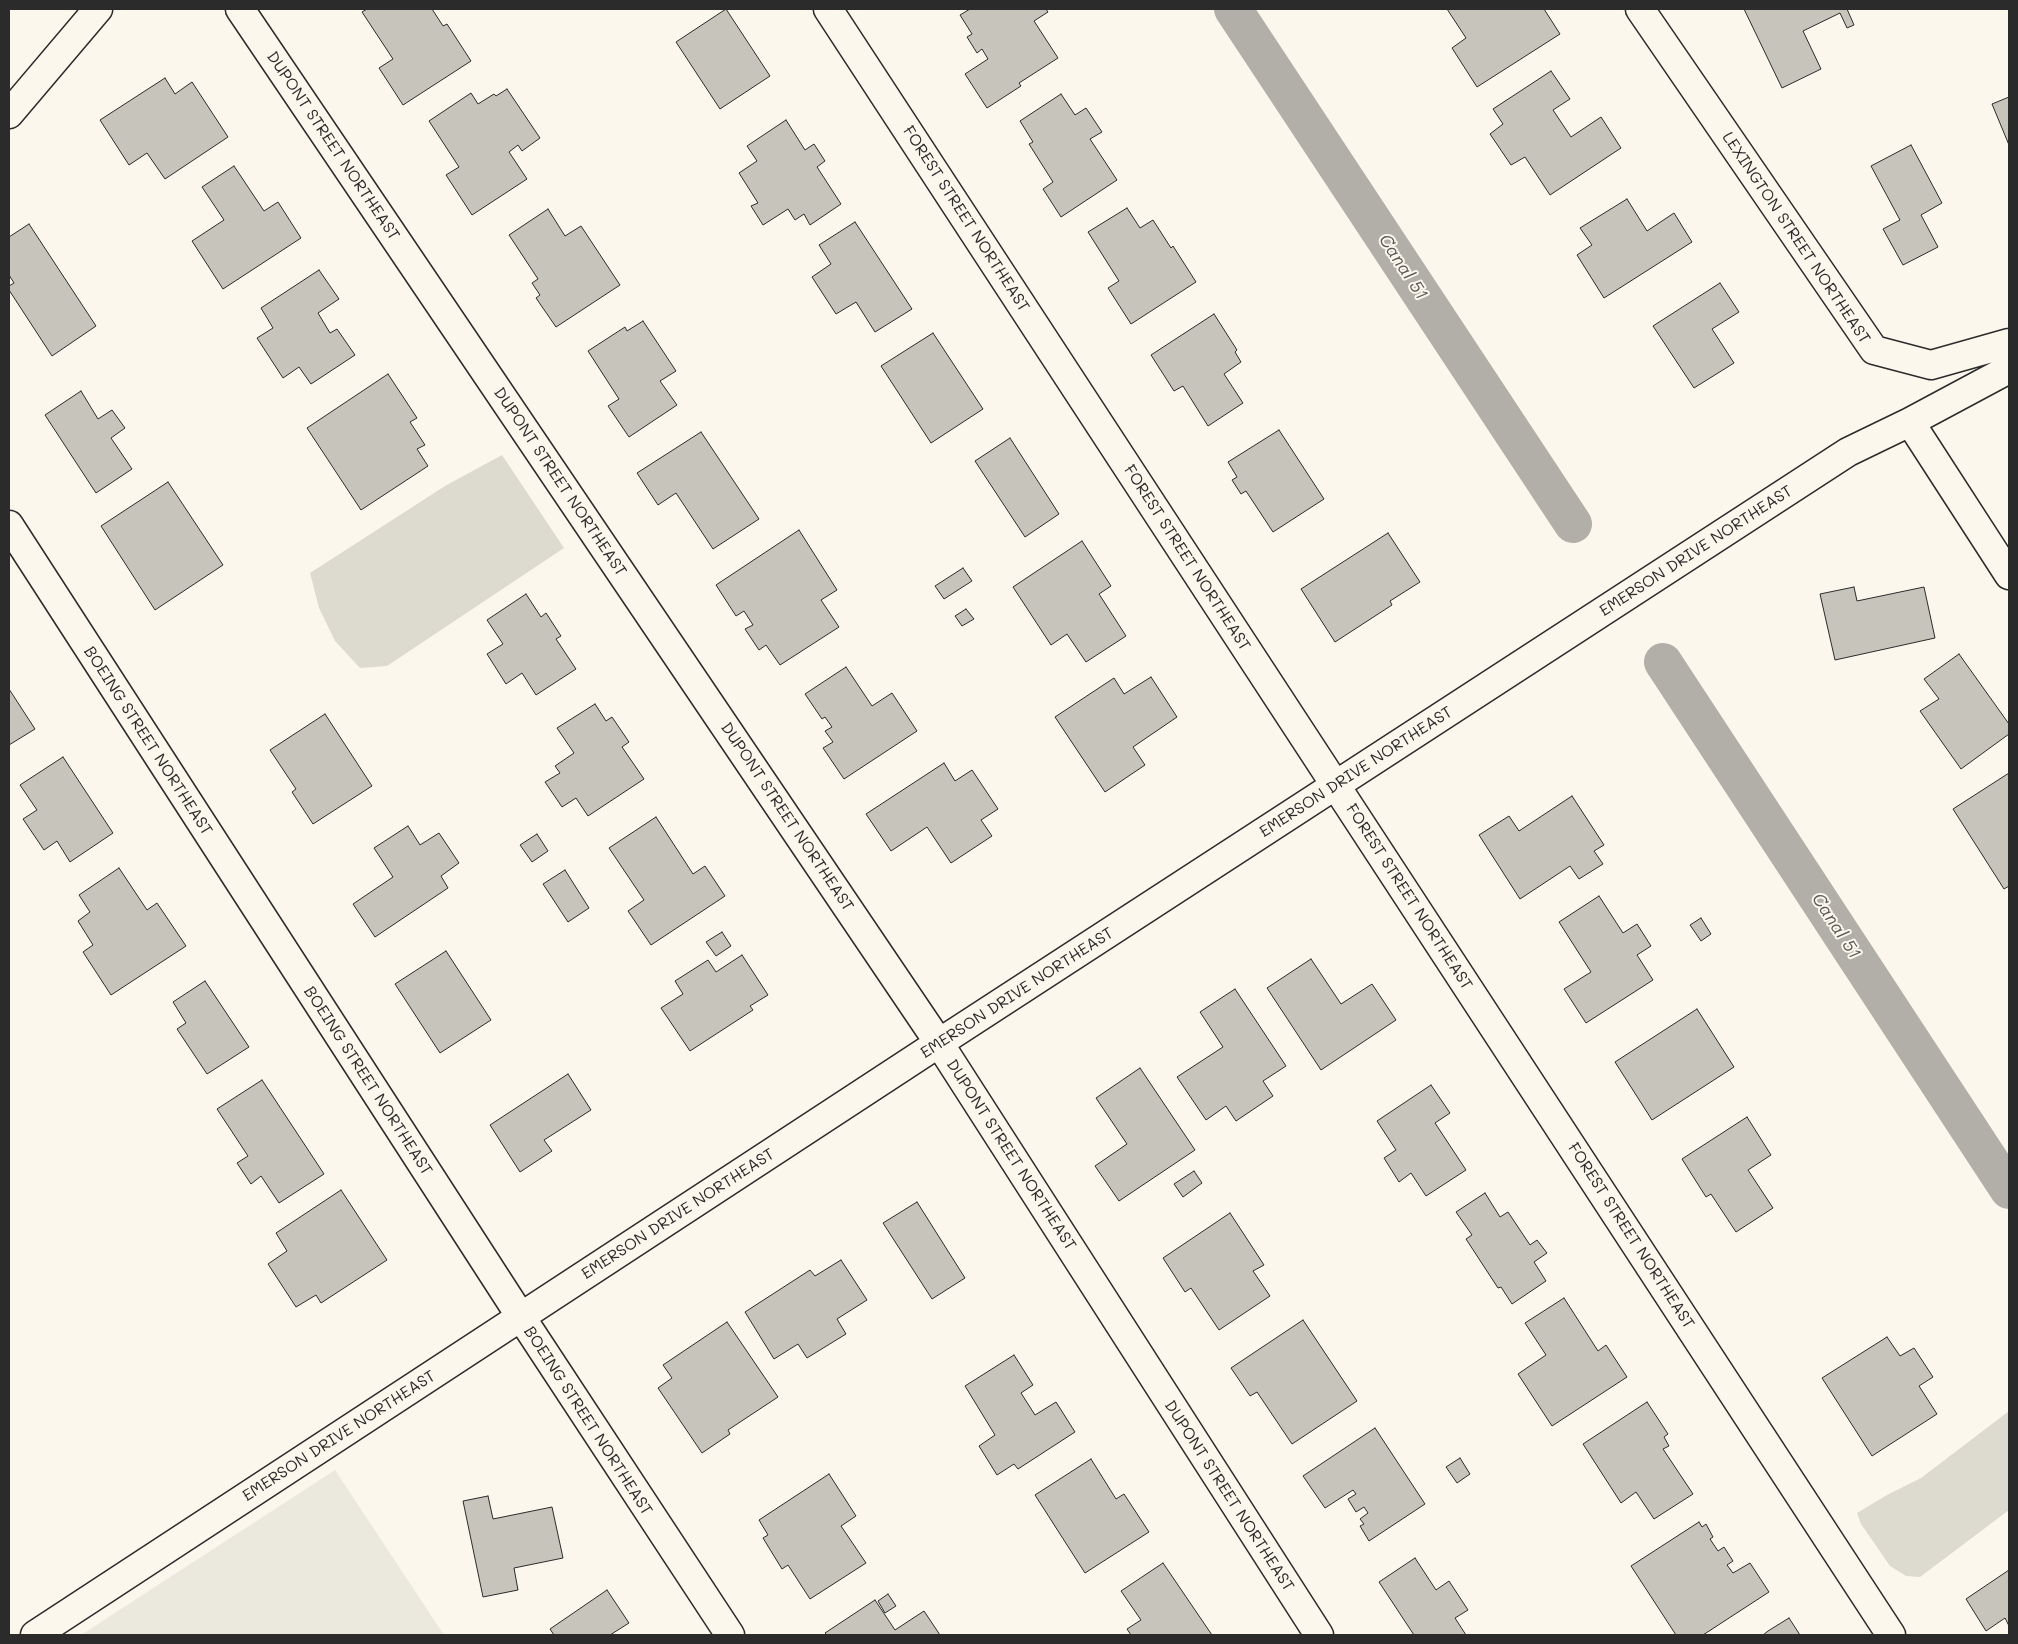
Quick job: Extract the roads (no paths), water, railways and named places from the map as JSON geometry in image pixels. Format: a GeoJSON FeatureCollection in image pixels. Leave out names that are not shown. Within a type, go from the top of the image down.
{"type":"FeatureCollection","features":[{"type":"Feature","properties":{"kind":"street"},"geometry":{"type":"LineString","coordinates":[[9,114],[98,9]]}},
{"type":"Feature","properties":{"kind":"street","name":"DUPONT STREET NORTHEAST"},"geometry":{"type":"LineString","coordinates":[[240,9],[939,1043],[1319,1635]]}},
{"type":"Feature","properties":{"kind":"street","name":"FOREST STREET NORTHEAST"},"geometry":{"type":"LineString","coordinates":[[828,9],[1891,1635]]}},
{"type":"Feature","properties":{"kind":"street","name":"LEXINGTON STREET NORTHEAST"},"geometry":{"type":"LineString","coordinates":[[1640,9],[1874,350],[1931,365],[2009,343]]}},
{"type":"Feature","properties":{"kind":"street","name":"EMERSON DRIVE NORTHEAST"},"geometry":{"type":"LineString","coordinates":[[35,1635],[939,1043],[1848,452],[1910,422],[2009,369]]}},
{"type":"Feature","properties":{"kind":"street"},"geometry":{"type":"LineString","coordinates":[[1910,422],[2009,575]]}},
{"type":"Feature","properties":{"kind":"street","name":"BOEING STREET NORTHEAST"},"geometry":{"type":"LineString","coordinates":[[9,525],[521,1317],[730,1635]]}},
{"type":"Feature","properties":{"kind":"waterway","name":"Canal 51"},"geometry":{"type":"LineString","coordinates":[[1233,9],[1573,524]]}},
{"type":"Feature","properties":{"kind":"waterway","name":"Canal 51"},"geometry":{"type":"LineString","coordinates":[[1663,662],[2009,1190]]}}]}
